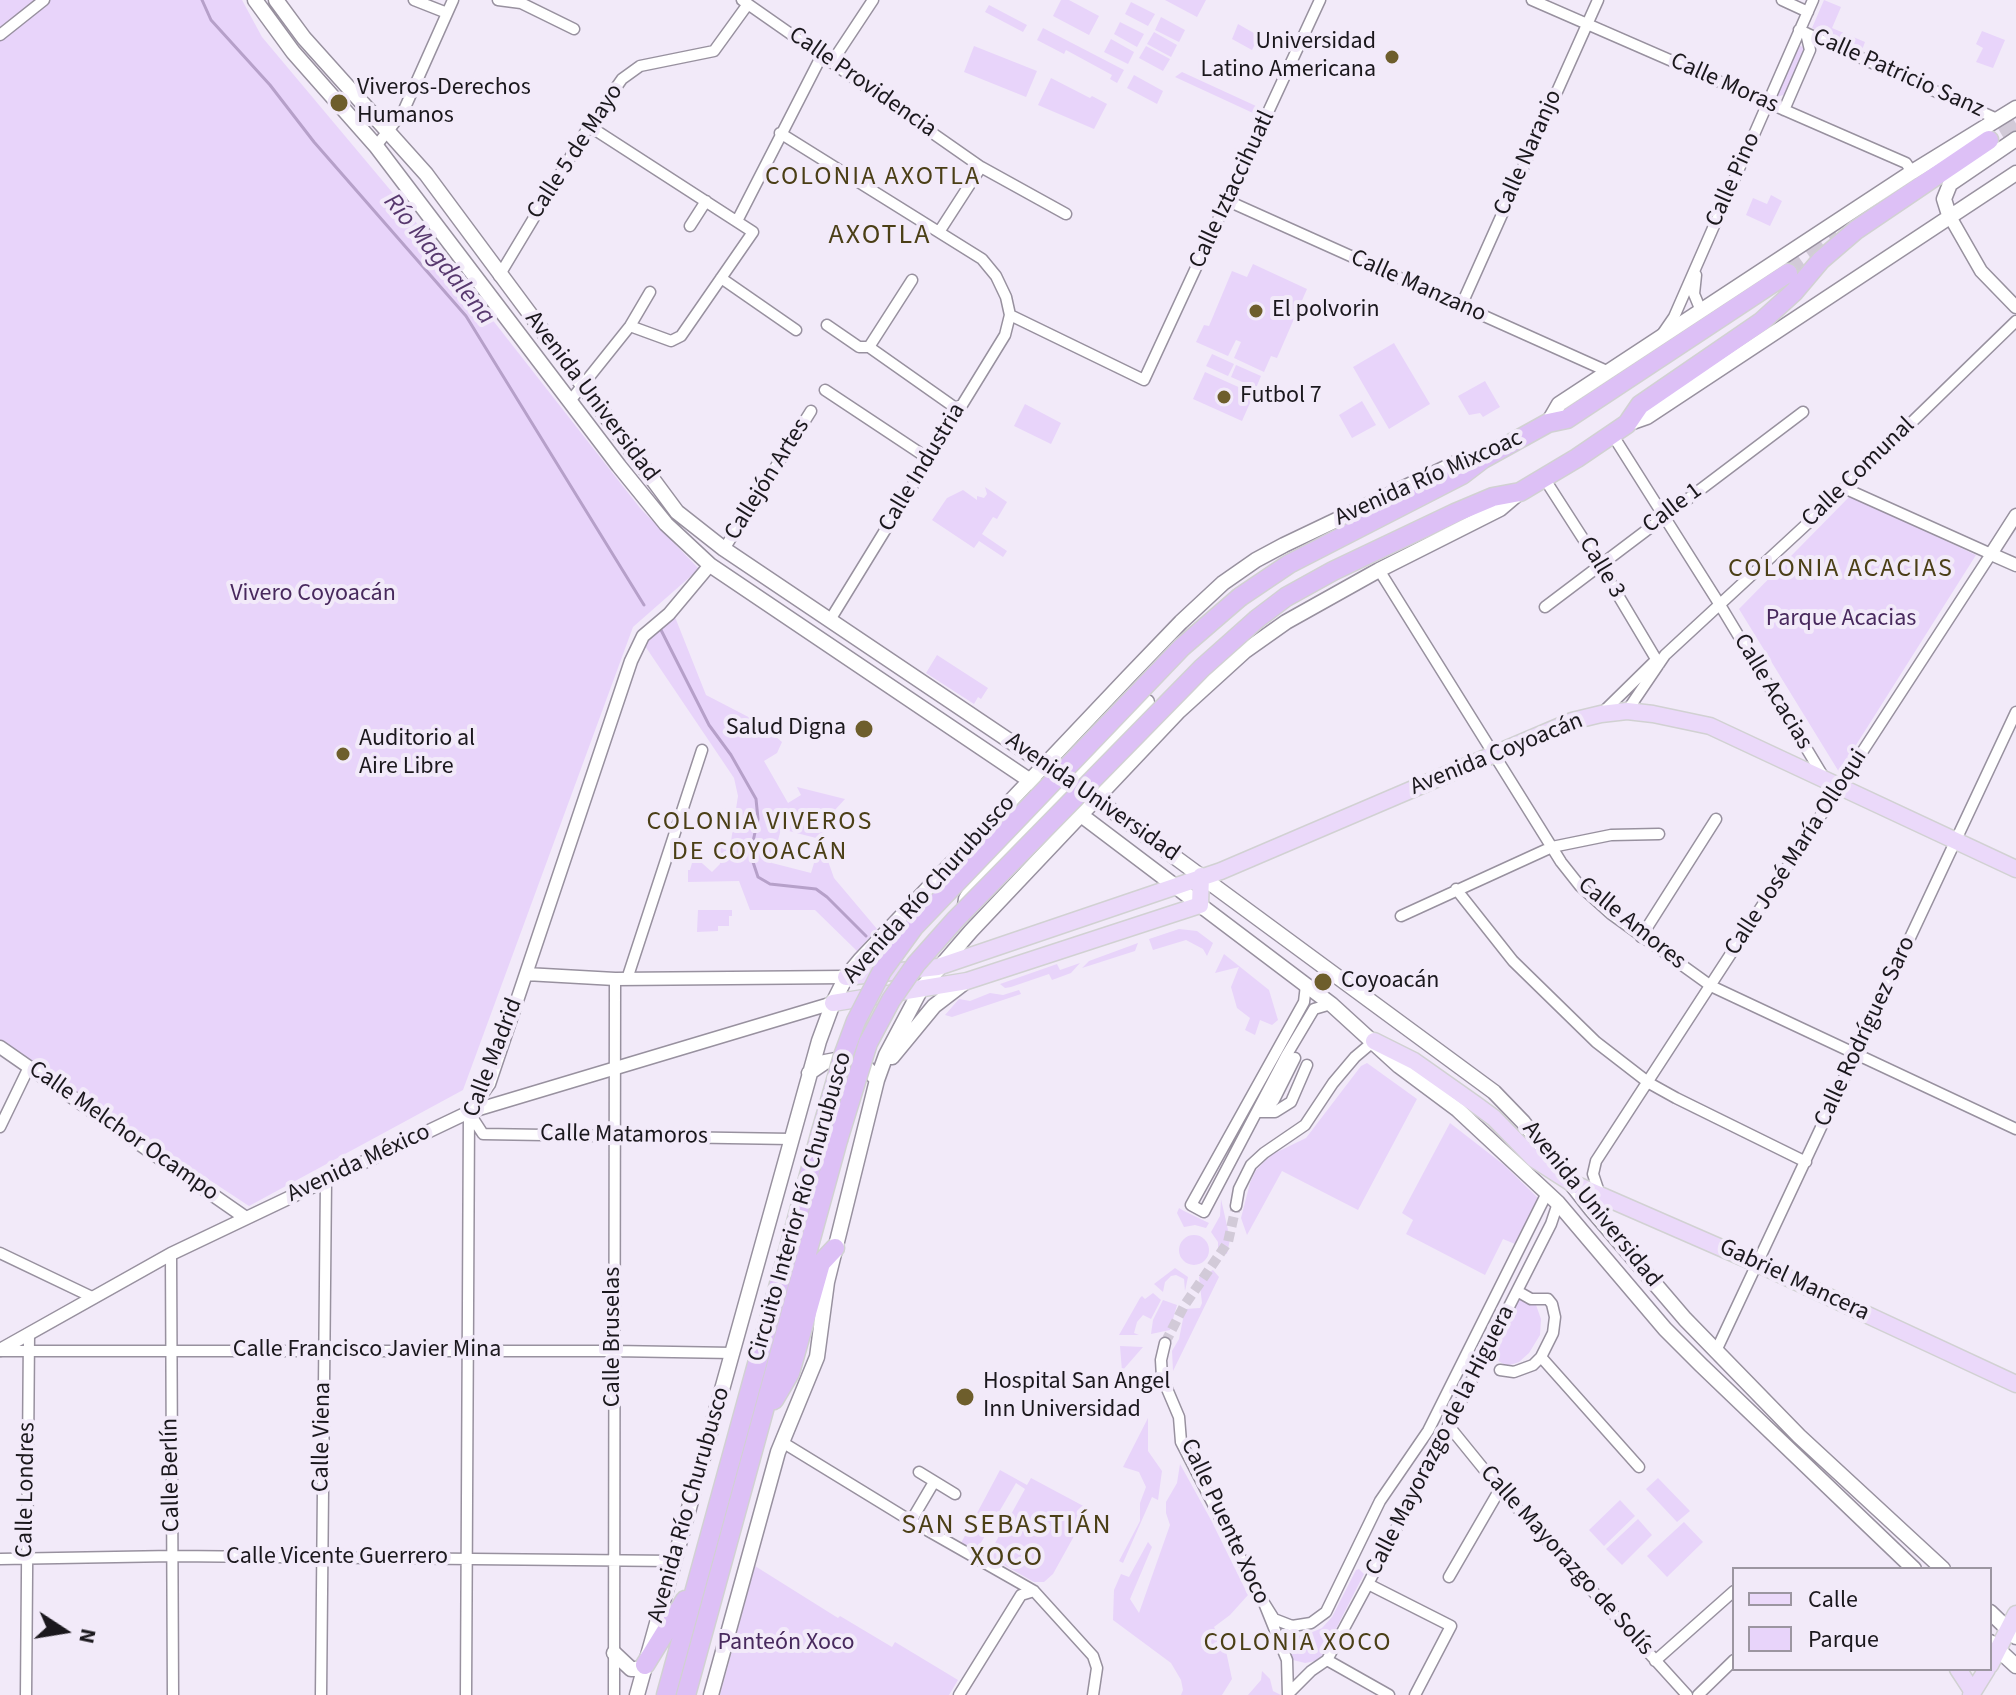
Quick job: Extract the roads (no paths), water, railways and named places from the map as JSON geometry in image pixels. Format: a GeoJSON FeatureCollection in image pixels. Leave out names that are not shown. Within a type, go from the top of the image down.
{"type":"FeatureCollection","features":[{"type":"Feature","properties":{"kind":"highway"},"geometry":{"type":"LineString","coordinates":[[1620,429],[1640,405],[1761,322],[1794,292],[1821,260],[1856,230],[1989,140]]}},
{"type":"Feature","properties":{"kind":"highway"},"geometry":{"type":"LineString","coordinates":[[1548,423],[1567,419],[1788,273]]}},
{"type":"Feature","properties":{"kind":"highway","name":"Avenida Río Mixcoac"},"geometry":{"type":"LineString","coordinates":[[1483,459],[1548,423]]}},
{"type":"Feature","properties":{"kind":"highway","name":"Avenida Río Mixcoac"},"geometry":{"type":"LineString","coordinates":[[1520,492],[1620,429]]}},
{"type":"Feature","properties":{"kind":"highway"},"geometry":{"type":"LineString","coordinates":[[1060,784],[1182,647],[1240,597],[1301,558],[1462,475],[1483,459]]}},
{"type":"Feature","properties":{"kind":"highway"},"geometry":{"type":"LineString","coordinates":[[1060,784],[1223,646],[1286,597],[1455,513],[1493,497],[1520,492]]}},
{"type":"Feature","properties":{"kind":"highway","name":"Circuito Interior Río Churubusco"},"geometry":{"type":"LineString","coordinates":[[666,1695],[699,1573],[829,1137],[868,1043],[902,982],[956,919],[1060,784]]}},
{"type":"Feature","properties":{"kind":"highway","name":"Circuito Interior Río Churubusco"},"geometry":{"type":"LineString","coordinates":[[686,1695],[762,1420],[829,1137],[843,1056],[856,1021],[896,950],[933,904],[1060,784]]}},
{"type":"Feature","properties":{"kind":"highway"},"geometry":{"type":"LineString","coordinates":[[762,1420],[790,1373],[821,1263],[835,1248]]}},
{"type":"Feature","properties":{"kind":"highway"},"geometry":{"type":"LineString","coordinates":[[645,1665],[699,1573]]}},
{"type":"Feature","properties":{"kind":"main road","name":"Avenida Universidad"},"geometry":{"type":"LineString","coordinates":[[255,0],[293,52],[376,146],[666,524],[710,565],[1031,780],[1060,784],[1081,815],[1331,1004],[1399,1066],[1458,1110],[1553,1198],[1665,1329],[1912,1567]]}},
{"type":"Feature","properties":{"kind":"main road","name":"Avenida Universidad"},"geometry":{"type":"LineString","coordinates":[[276,0],[304,38],[426,174],[677,512],[724,549],[830,620],[1060,784],[1096,799],[1494,1092],[1523,1122],[1570,1182]]}},
{"type":"Feature","properties":{"kind":"main road","name":"Avenida Río Mixcoac"},"geometry":{"type":"LineString","coordinates":[[1548,423],[1559,404],[1912,172],[2016,108]]}},
{"type":"Feature","properties":{"kind":"main road"},"geometry":{"type":"LineString","coordinates":[[1949,215],[1944,198],[1952,182],[2016,139]]}},
{"type":"Feature","properties":{"kind":"main road","name":"Avenida Río Mixcoac"},"geometry":{"type":"LineString","coordinates":[[1620,429],[1647,417],[2016,173]]}},
{"type":"Feature","properties":{"kind":"main road"},"geometry":{"type":"LineString","coordinates":[[554,378],[568,365]]}},
{"type":"Feature","properties":{"kind":"main road","name":"Avenida Río Mixcoac"},"geometry":{"type":"LineString","coordinates":[[1031,780],[1060,784],[1139,665],[1223,583],[1256,560],[1456,463],[1483,459]]}},
{"type":"Feature","properties":{"kind":"main road","name":"Avenida Río Mixcoac"},"geometry":{"type":"LineString","coordinates":[[1096,799],[1179,711],[1245,651],[1286,622],[1379,570],[1500,509],[1520,492]]}},
{"type":"Feature","properties":{"kind":"main road"},"geometry":{"type":"LineString","coordinates":[[1139,665],[1139,687],[1147,702],[1164,711],[1179,711]]}},
{"type":"Feature","properties":{"kind":"main road"},"geometry":{"type":"LineString","coordinates":[[971,931],[964,922],[964,913],[972,886],[1060,784],[1147,702]]}},
{"type":"Feature","properties":{"kind":"main road","name":"Avenida Coyoacán"},"geometry":{"type":"LineString","coordinates":[[846,977],[938,967],[1221,871],[1572,721],[1627,711],[1686,719],[1710,726],[2016,869]]}},
{"type":"Feature","properties":{"kind":"main road","name":"Avenida Río Churubusco"},"geometry":{"type":"LineString","coordinates":[[637,1695],[809,1073],[833,1003],[846,977],[861,959],[1031,780]]}},
{"type":"Feature","properties":{"kind":"main road"},"geometry":{"type":"LineString","coordinates":[[711,1695],[782,1442],[817,1357],[827,1282],[878,1076],[921,989],[938,967],[1096,799]]}},
{"type":"Feature","properties":{"kind":"main road"},"geometry":{"type":"LineString","coordinates":[[833,1003],[967,981],[1200,905],[1201,876]]}},
{"type":"Feature","properties":{"kind":"main road"},"geometry":{"type":"LineString","coordinates":[[878,1076],[934,1006],[967,981]]}},
{"type":"Feature","properties":{"kind":"main road","name":"Gabriel Mancera"},"geometry":{"type":"LineString","coordinates":[[1374,1041],[1414,1061],[1475,1104],[1494,1118],[1534,1159],[1596,1202],[1758,1264],[2016,1384]]}},
{"type":"Feature","properties":{"kind":"main road"},"geometry":{"type":"LineString","coordinates":[[809,1073],[822,1063],[841,1059],[867,1068],[878,1076]]}},
{"type":"Feature","properties":{"kind":"main road"},"geometry":{"type":"LineString","coordinates":[[1553,1198],[1596,1202]]}},
{"type":"Feature","properties":{"kind":"main road","name":"Avenida Universidad"},"geometry":{"type":"LineString","coordinates":[[1596,1202],[1685,1319],[1799,1436],[1941,1567]]}},
{"type":"Feature","properties":{"kind":"main road"},"geometry":{"type":"LineString","coordinates":[[1992,1614],[2012,1634]]}},
{"type":"Feature","properties":{"kind":"main road"},"geometry":{"type":"LineString","coordinates":[[2016,1614],[2012,1634],[1992,1657],[2016,1666]]}},
{"type":"Feature","properties":{"kind":"main road"},"geometry":{"type":"LineString","coordinates":[[614,1653],[631,1669],[641,1669],[645,1665]]}},
{"type":"Feature","properties":{"kind":"main road"},"geometry":{"type":"LineString","coordinates":[[1959,1671],[1972,1693]]}},
{"type":"Feature","properties":{"kind":"main road"},"geometry":{"type":"LineString","coordinates":[[1972,1693],[1984,1671]]}},
{"type":"Feature","properties":{"kind":"street"},"geometry":{"type":"LineString","coordinates":[[1,32],[44,0]]}},
{"type":"Feature","properties":{"kind":"street"},"geometry":{"type":"LineString","coordinates":[[414,0],[447,13]]}},
{"type":"Feature","properties":{"kind":"street"},"geometry":{"type":"LineString","coordinates":[[376,146],[403,112],[453,0]]}},
{"type":"Feature","properties":{"kind":"street"},"geometry":{"type":"LineString","coordinates":[[498,0],[521,3],[574,29]]}},
{"type":"Feature","properties":{"kind":"street"},"geometry":{"type":"LineString","coordinates":[[832,62],[873,0]]}},
{"type":"Feature","properties":{"kind":"street","name":"Calle Iztaccihuatl"},"geometry":{"type":"LineString","coordinates":[[1010,315],[1144,380],[1320,0]]}},
{"type":"Feature","properties":{"kind":"street","name":"Calle Moras"},"geometry":{"type":"LineString","coordinates":[[1532,0],[1906,163],[1912,172]]}},
{"type":"Feature","properties":{"kind":"street","name":"Calle Naranjo"},"geometry":{"type":"LineString","coordinates":[[1461,306],[1598,0]]}},
{"type":"Feature","properties":{"kind":"street"},"geometry":{"type":"LineString","coordinates":[[1782,0],[1808,12]]}},
{"type":"Feature","properties":{"kind":"street","name":"Calle Pino"},"geometry":{"type":"LineString","coordinates":[[1659,339],[1674,317],[1768,103],[1803,32],[1813,0]]}},
{"type":"Feature","properties":{"kind":"street","name":"Calle Providencia"},"geometry":{"type":"LineString","coordinates":[[745,2],[981,167],[1066,214]]}},
{"type":"Feature","properties":{"kind":"street","name":"Calle 5 de Mayo"},"geometry":{"type":"LineString","coordinates":[[499,276],[589,126],[622,79],[640,66],[714,51],[745,2]]}},
{"type":"Feature","properties":{"kind":"street","name":"Calle Pino"},"geometry":{"type":"LineString","coordinates":[[1784,110],[1810,50],[1803,32]]}},
{"type":"Feature","properties":{"kind":"street","name":"Calle Patricio Sanz"},"geometry":{"type":"LineString","coordinates":[[1803,32],[1997,119]]}},
{"type":"Feature","properties":{"kind":"street"},"geometry":{"type":"LineString","coordinates":[[737,221],[822,55]]}},
{"type":"Feature","properties":{"kind":"street"},"geometry":{"type":"LineString","coordinates":[[589,126],[753,232],[676,340],[671,341],[630,326]]}},
{"type":"Feature","properties":{"kind":"street"},"geometry":{"type":"LineString","coordinates":[[780,133],[982,259],[1006,297],[1010,315]]}},
{"type":"Feature","properties":{"kind":"street"},"geometry":{"type":"LineString","coordinates":[[939,232],[981,167]]}},
{"type":"Feature","properties":{"kind":"street"},"geometry":{"type":"LineString","coordinates":[[690,226],[706,201]]}},
{"type":"Feature","properties":{"kind":"street","name":"Calle Manzano"},"geometry":{"type":"LineString","coordinates":[[1228,201],[1609,372]]}},
{"type":"Feature","properties":{"kind":"street"},"geometry":{"type":"LineString","coordinates":[[1949,215],[1981,271],[2016,307]]}},
{"type":"Feature","properties":{"kind":"street","name":"Calle Pino"},"geometry":{"type":"LineString","coordinates":[[1699,261],[1694,294],[1699,306],[1704,309]]}},
{"type":"Feature","properties":{"kind":"street"},"geometry":{"type":"LineString","coordinates":[[721,278],[796,330]]}},
{"type":"Feature","properties":{"kind":"street"},"geometry":{"type":"LineString","coordinates":[[869,347],[912,280]]}},
{"type":"Feature","properties":{"kind":"street"},"geometry":{"type":"LineString","coordinates":[[570,401],[630,326],[650,292]]}},
{"type":"Feature","properties":{"kind":"street","name":"Calle Industria"},"geometry":{"type":"LineString","coordinates":[[830,620],[1005,335],[1010,315]]}},
{"type":"Feature","properties":{"kind":"street","name":"Calle Comunal"},"geometry":{"type":"LineString","coordinates":[[1627,711],[1660,660],[2016,321]]}},
{"type":"Feature","properties":{"kind":"street"},"geometry":{"type":"LineString","coordinates":[[827,325],[859,347],[869,347],[957,409],[959,406]]}},
{"type":"Feature","properties":{"kind":"street"},"geometry":{"type":"LineString","coordinates":[[825,390],[929,459]]}},
{"type":"Feature","properties":{"kind":"street","name":"Callejón Artes"},"geometry":{"type":"LineString","coordinates":[[724,549],[811,411]]}},
{"type":"Feature","properties":{"kind":"street","name":"Calle 1"},"geometry":{"type":"LineString","coordinates":[[1545,607],[1803,412]]}},
{"type":"Feature","properties":{"kind":"street","name":"Calle Acacias"},"geometry":{"type":"LineString","coordinates":[[1620,429],[1663,516],[1824,778]]}},
{"type":"Feature","properties":{"kind":"street","name":"Calle 3"},"geometry":{"type":"LineString","coordinates":[[1544,478],[1660,660]]}},
{"type":"Feature","properties":{"kind":"street"},"geometry":{"type":"LineString","coordinates":[[1844,488],[2016,565]]}},
{"type":"Feature","properties":{"kind":"street","name":"Calle José María Olloqui"},"geometry":{"type":"LineString","coordinates":[[1596,1202],[1593,1174],[1596,1161],[2016,515]]}},
{"type":"Feature","properties":{"kind":"street","name":"Calle Madrid"},"geometry":{"type":"LineString","coordinates":[[466,1695],[469,1112],[489,1084],[640,640],[669,614],[710,565]]}},
{"type":"Feature","properties":{"kind":"street","name":"Calle Amores"},"geometry":{"type":"LineString","coordinates":[[1379,570],[1552,847],[1580,886],[1641,937],[1711,986],[2016,1129]]}},
{"type":"Feature","properties":{"kind":"street"},"geometry":{"type":"LineString","coordinates":[[1601,714],[1660,660]]}},
{"type":"Feature","properties":{"kind":"street","name":"Calle Rodríguez Saro"},"geometry":{"type":"LineString","coordinates":[[1716,1351],[2016,712]]}},
{"type":"Feature","properties":{"kind":"street","name":"Calle Bruselas"},"geometry":{"type":"LineString","coordinates":[[614,1695],[613,1067],[621,979],[635,953],[702,750]]}},
{"type":"Feature","properties":{"kind":"street"},"geometry":{"type":"LineString","coordinates":[[1641,937],[1716,819]]}},
{"type":"Feature","properties":{"kind":"street"},"geometry":{"type":"LineString","coordinates":[[1401,916],[1552,847],[1611,835],[1659,834]]}},
{"type":"Feature","properties":{"kind":"street"},"geometry":{"type":"LineString","coordinates":[[1456,889],[1487,932],[1541,990],[1596,1042],[1649,1083],[1806,1162]]}},
{"type":"Feature","properties":{"kind":"street"},"geometry":{"type":"LineString","coordinates":[[526,974],[621,979],[846,977]]}},
{"type":"Feature","properties":{"kind":"street"},"geometry":{"type":"LineString","coordinates":[[1306,985],[1305,999],[1286,1055],[1260,1112],[1204,1212],[1191,1205],[1286,1055],[1314,1009],[1331,1004]]}},
{"type":"Feature","properties":{"kind":"street","name":"Avenida México"},"geometry":{"type":"LineString","coordinates":[[0,1351],[171,1254],[469,1112],[833,1003]]}},
{"type":"Feature","properties":{"kind":"street"},"geometry":{"type":"LineString","coordinates":[[1236,1206],[1239,1189],[1251,1165],[1305,1125],[1333,1083],[1355,1057],[1374,1041]]}},
{"type":"Feature","properties":{"kind":"street","name":"Calle Melchor Ocampo"},"geometry":{"type":"LineString","coordinates":[[0,1047],[246,1218]]}},
{"type":"Feature","properties":{"kind":"street"},"geometry":{"type":"LineString","coordinates":[[1260,1112],[1275,1112],[1291,1102],[1307,1065]]}},
{"type":"Feature","properties":{"kind":"street"},"geometry":{"type":"LineString","coordinates":[[0,1127],[29,1067]]}},
{"type":"Feature","properties":{"kind":"street","name":"Calle Matamoros"},"geometry":{"type":"LineString","coordinates":[[469,1112],[483,1134],[791,1139]]}},
{"type":"Feature","properties":{"kind":"street","name":"Calle Viena"},"geometry":{"type":"LineString","coordinates":[[321,1695],[326,1180]]}},
{"type":"Feature","properties":{"kind":"street"},"geometry":{"type":"LineString","coordinates":[[1264,1603],[1274,1619],[1292,1626],[1311,1623],[1326,1612],[1380,1501],[1428,1431],[1553,1198]]}},
{"type":"Feature","properties":{"kind":"street","name":"Calle Mayorazgo de la Higuera"},"geometry":{"type":"LineString","coordinates":[[1288,1695],[1311,1671],[1327,1660],[1368,1584],[1551,1224],[1553,1198]]}},
{"type":"Feature","properties":{"kind":"street"},"geometry":{"type":"LineString","coordinates":[[0,1253],[92,1297]]}},
{"type":"Feature","properties":{"kind":"street","name":"Calle Berlín"},"geometry":{"type":"LineString","coordinates":[[171,1254],[173,1695]]}},
{"type":"Feature","properties":{"kind":"street"},"geometry":{"type":"LineString","coordinates":[[1500,1370],[1521,1371],[1541,1357],[1553,1333],[1554,1310],[1548,1299],[1531,1299],[1517,1291]]}},
{"type":"Feature","properties":{"kind":"street","name":"Calle Londres"},"geometry":{"type":"LineString","coordinates":[[26,1695],[29,1334]]}},
{"type":"Feature","properties":{"kind":"street","name":"Calle Puente Xoco"},"geometry":{"type":"LineString","coordinates":[[1165,1343],[1161,1368],[1168,1395],[1179,1417],[1181,1442],[1264,1603],[1289,1668],[1288,1695]]}},
{"type":"Feature","properties":{"kind":"street","name":"Calle Francisco Javier Mina"},"geometry":{"type":"LineString","coordinates":[[0,1351],[733,1353]]}},
{"type":"Feature","properties":{"kind":"street"},"geometry":{"type":"LineString","coordinates":[[1541,1357],[1639,1467]]}},
{"type":"Feature","properties":{"kind":"street","name":"Calle Mayorazgo de Solís"},"geometry":{"type":"LineString","coordinates":[[1448,1425],[1500,1489],[1687,1695]]}},
{"type":"Feature","properties":{"kind":"street"},"geometry":{"type":"LineString","coordinates":[[782,1442],[1034,1591],[1093,1656],[1097,1668],[1093,1695]]}},
{"type":"Feature","properties":{"kind":"street"},"geometry":{"type":"LineString","coordinates":[[919,1472],[955,1494]]}},
{"type":"Feature","properties":{"kind":"street"},"geometry":{"type":"LineString","coordinates":[[911,1521],[934,1482]]}},
{"type":"Feature","properties":{"kind":"street"},"geometry":{"type":"LineString","coordinates":[[1449,1577],[1500,1489]]}},
{"type":"Feature","properties":{"kind":"street","name":"Calle Vicente Guerrero"},"geometry":{"type":"LineString","coordinates":[[0,1559],[173,1556],[674,1561]]}},
{"type":"Feature","properties":{"kind":"street"},"geometry":{"type":"LineString","coordinates":[[1368,1584],[1451,1626],[1415,1695]]}},
{"type":"Feature","properties":{"kind":"street"},"geometry":{"type":"LineString","coordinates":[[959,1695],[1021,1595],[1034,1591]]}},
{"type":"Feature","properties":{"kind":"street"},"geometry":{"type":"LineString","coordinates":[[1655,1661],[1732,1593]]}},
{"type":"Feature","properties":{"kind":"street"},"geometry":{"type":"LineString","coordinates":[[1327,1660],[1389,1695]]}},
{"type":"Feature","properties":{"kind":"street"},"geometry":{"type":"LineString","coordinates":[[1698,1695],[1732,1662]]}},
{"type":"Feature","properties":{"kind":"street"},"geometry":{"type":"LineString","coordinates":[[1289,1668],[1311,1671]]}},
{"type":"Feature","properties":{"kind":"waterway","name":"Río Magdalena"},"geometry":{"type":"LineString","coordinates":[[202,0],[211,20],[466,316],[644,605]]}},
{"type":"Feature","properties":{"kind":"waterway","name":"Río Magdalena"},"geometry":{"type":"LineString","coordinates":[[661,630],[709,725],[731,755],[756,799],[758,819],[752,846],[758,877],[770,884],[816,889],[866,936]]}},
{"type":"Feature","properties":{"kind":"tunnel"},"geometry":{"type":"LineString","coordinates":[[1977,146],[2016,123]]}},
{"type":"Feature","properties":{"kind":"tunnel"},"geometry":{"type":"LineString","coordinates":[[1788,273],[1839,237]]}},
{"type":"Feature","properties":{"kind":"tunnel"},"geometry":{"type":"LineString","coordinates":[[1165,1343],[1184,1306],[1228,1242],[1236,1206]]}},
{"type":"Feature","properties":{"kind":"place","name":"Universidad Latino Americana"},"geometry":{"type":"Point","coordinates":[1392,57]}},
{"type":"Feature","properties":{"kind":"place","name":"Viveros-Derechos Humanos"},"geometry":{"type":"Point","coordinates":[339,103]}},
{"type":"Feature","properties":{"kind":"place","name":"El polvorin"},"geometry":{"type":"Point","coordinates":[1256,311]}},
{"type":"Feature","properties":{"kind":"place","name":"Futbol 7"},"geometry":{"type":"Point","coordinates":[1224,397]}},
{"type":"Feature","properties":{"kind":"place","name":"Salud Digna"},"geometry":{"type":"Point","coordinates":[864,729]}},
{"type":"Feature","properties":{"kind":"place","name":"Auditorio al Aire Libre"},"geometry":{"type":"Point","coordinates":[343,754]}},
{"type":"Feature","properties":{"kind":"place","name":"Coyoacán"},"geometry":{"type":"Point","coordinates":[1323,982]}},
{"type":"Feature","properties":{"kind":"place","name":"Hospital San Angel Inn Universidad"},"geometry":{"type":"Point","coordinates":[965,1397]}},
{"type":"Feature","properties":{"kind":"district","name":"COLONIA AXOTLA"},"geometry":{"type":"Point","coordinates":[873,178]}},
{"type":"Feature","properties":{"kind":"district","name":"AXOTLA"},"geometry":{"type":"Point","coordinates":[880,237]}},
{"type":"Feature","properties":{"kind":"district","name":"COLONIA ACACIAS"},"geometry":{"type":"Point","coordinates":[1841,570]}},
{"type":"Feature","properties":{"kind":"district","name":"COLONIA VIVEROS DE COYOACÁN"},"geometry":{"type":"Point","coordinates":[760,838]}},
{"type":"Feature","properties":{"kind":"district","name":"SAN SEBASTIÁN XOCO"},"geometry":{"type":"Point","coordinates":[1007,1543]}},
{"type":"Feature","properties":{"kind":"district","name":"COLONIA XOCO"},"geometry":{"type":"Point","coordinates":[1298,1644]}},
{"type":"Feature","properties":{"kind":"park label","name":"Vivero Coyoacán"},"geometry":{"type":"Point","coordinates":[313,595]}},
{"type":"Feature","properties":{"kind":"park label","name":"Parque Acacias"},"geometry":{"type":"Point","coordinates":[1841,620]}},
{"type":"Feature","properties":{"kind":"park label","name":"Panteón Xoco"},"geometry":{"type":"Point","coordinates":[786,1644]}}]}
